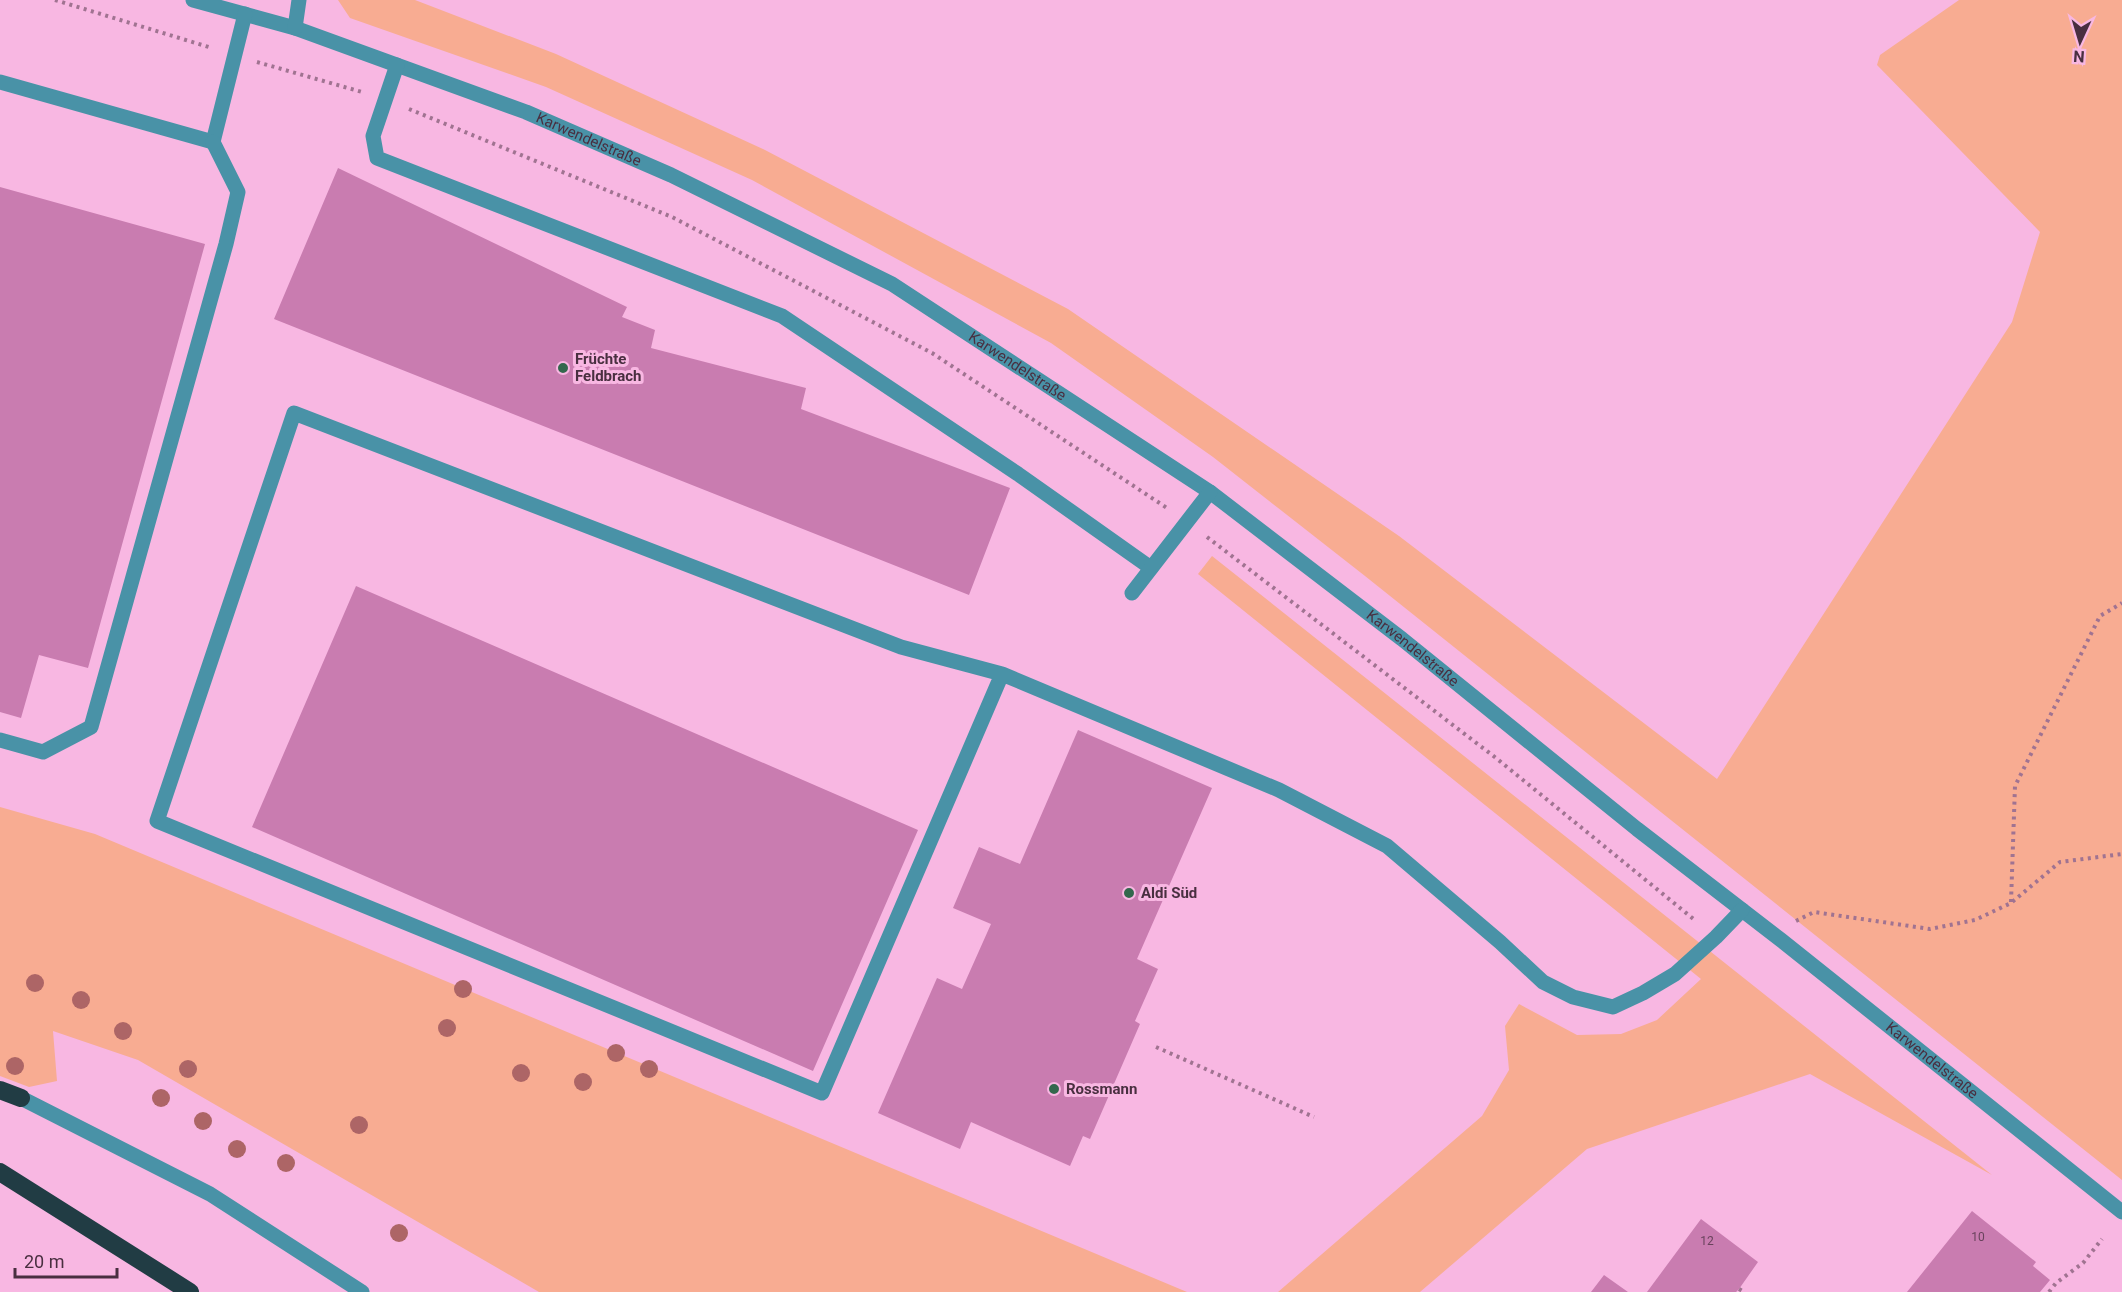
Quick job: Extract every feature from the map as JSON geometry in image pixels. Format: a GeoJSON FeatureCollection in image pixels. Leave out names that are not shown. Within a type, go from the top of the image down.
{"type":"FeatureCollection","features":[{"type":"Feature","properties":{"kind":"highway"},"geometry":{"type":"LineString","coordinates":[[0,1090],[21,1098]]}},
{"type":"Feature","properties":{"kind":"highway"},"geometry":{"type":"LineString","coordinates":[[0,1172],[190,1292]]}},
{"type":"Feature","properties":{"kind":"street","name":"Karwendelstraße"},"geometry":{"type":"LineString","coordinates":[[193,0],[295,28],[526,112],[671,175],[892,285],[1210,492],[1402,639],[1637,829],[2122,1212]]}},
{"type":"Feature","properties":{"kind":"street"},"geometry":{"type":"LineString","coordinates":[[295,28],[299,0]]}},
{"type":"Feature","properties":{"kind":"street"},"geometry":{"type":"LineString","coordinates":[[0,740],[43,752],[91,727],[226,244],[238,192],[213,142],[245,14]]}},
{"type":"Feature","properties":{"kind":"street"},"geometry":{"type":"LineString","coordinates":[[398,64],[373,136],[377,158],[782,316],[1018,474],[1151,568]]}},
{"type":"Feature","properties":{"kind":"street"},"geometry":{"type":"LineString","coordinates":[[0,82],[213,142]]}},
{"type":"Feature","properties":{"kind":"street"},"geometry":{"type":"LineString","coordinates":[[1002,674],[822,1093],[157,821],[294,413],[901,647],[1002,674],[1279,790],[1387,846],[1543,982],[1573,997],[1613,1007],[1643,993],[1675,974],[1742,910]]}},
{"type":"Feature","properties":{"kind":"street"},"geometry":{"type":"LineString","coordinates":[[1132,593],[1210,492]]}},
{"type":"Feature","properties":{"kind":"street"},"geometry":{"type":"LineString","coordinates":[[21,1098],[210,1194],[362,1292]]}},
{"type":"Feature","properties":{"kind":"path"},"geometry":{"type":"LineString","coordinates":[[57,0],[386,99],[672,217],[922,347],[1187,522],[1496,758],[1716,937]]}},
{"type":"Feature","properties":{"kind":"path"},"geometry":{"type":"LineString","coordinates":[[2011,903],[2014,786],[2100,616],[2122,603]]}},
{"type":"Feature","properties":{"kind":"path"},"geometry":{"type":"LineString","coordinates":[[1795,921],[1814,912],[1930,929],[1975,920],[2011,903],[2060,862],[2122,854]]}},
{"type":"Feature","properties":{"kind":"path"},"geometry":{"type":"LineString","coordinates":[[1156,1047],[1314,1117]]}},
{"type":"Feature","properties":{"kind":"path"},"geometry":{"type":"LineString","coordinates":[[2049,1292],[2056,1283],[2083,1263],[2102,1239]]}},
{"type":"Feature","properties":{"kind":"path"},"geometry":{"type":"LineString","coordinates":[[1739,1289],[1744,1292]]}},
{"type":"Feature","properties":{"kind":"shaded area"},"geometry":{"type":"Polygon","coordinates":[[[338,0],[415,0],[556,54],[765,150],[1068,309],[1399,536],[1717,779],[2012,322],[2040,232],[1877,65],[1880,55],[1959,0],[2122,0],[2122,1180],[1213,457],[1051,343],[752,180],[546,87],[350,18],[338,0]]]}},
{"type":"Feature","properties":{"kind":"shaded area"},"geometry":{"type":"Polygon","coordinates":[[[1212,556],[1992,1175],[1810,1074],[1587,1149],[1420,1292],[1278,1292],[1482,1116],[1509,1070],[1505,1026],[1519,1004],[1577,1035],[1621,1034],[1657,1020],[1701,979],[1198,574],[1212,556]]]}},
{"type":"Feature","properties":{"kind":"shaded area"},"geometry":{"type":"Polygon","coordinates":[[[0,807],[95,834],[1187,1292],[539,1292],[138,1060],[53,1031],[57,1081],[29,1087],[0,1076],[0,807]]]}},
{"type":"Feature","properties":{"kind":"building","name":"Früchte Feldbrach"},"geometry":{"type":"Polygon","coordinates":[[[338,168],[627,307],[622,317],[655,330],[651,348],[806,388],[801,409],[1010,488],[969,595],[274,319],[338,168]]]}},
{"type":"Feature","properties":{"kind":"building"},"geometry":{"type":"Polygon","coordinates":[[[0,187],[205,244],[88,668],[39,655],[21,718],[0,712],[0,187]]]}},
{"type":"Feature","properties":{"kind":"building"},"geometry":{"type":"Polygon","coordinates":[[[356,586],[918,830],[813,1071],[252,827],[356,586]]]}},
{"type":"Feature","properties":{"kind":"building"},"geometry":{"type":"Polygon","coordinates":[[[1078,730],[1212,788],[1137,959],[1158,969],[1135,1021],[1140,1024],[1090,1139],[1083,1136],[1070,1166],[971,1122],[960,1149],[878,1113],[937,978],[962,989],[991,924],[953,908],[979,847],[1020,864],[1078,730]]]}},
{"type":"Feature","properties":{"kind":"building"},"geometry":{"type":"Polygon","coordinates":[[[1972,1211],[2036,1262],[2033,1266],[2050,1280],[2040,1292],[1907,1292],[1972,1211]]]}},
{"type":"Feature","properties":{"kind":"building"},"geometry":{"type":"Polygon","coordinates":[[[1701,1219],[1758,1262],[1739,1289],[1736,1292],[1647,1292],[1701,1219]]]}},
{"type":"Feature","properties":{"kind":"building"},"geometry":{"type":"Polygon","coordinates":[[[1604,1275],[1628,1292],[1591,1292],[1604,1275]]]}},
{"type":"Feature","properties":{"kind":"place","name":"Früchte Feldbrach"},"geometry":{"type":"Point","coordinates":[563,368]}},
{"type":"Feature","properties":{"kind":"place","name":"Aldi Süd"},"geometry":{"type":"Point","coordinates":[1129,893]}},
{"type":"Feature","properties":{"kind":"place","name":"Rossmann"},"geometry":{"type":"Point","coordinates":[1054,1089]}}]}
